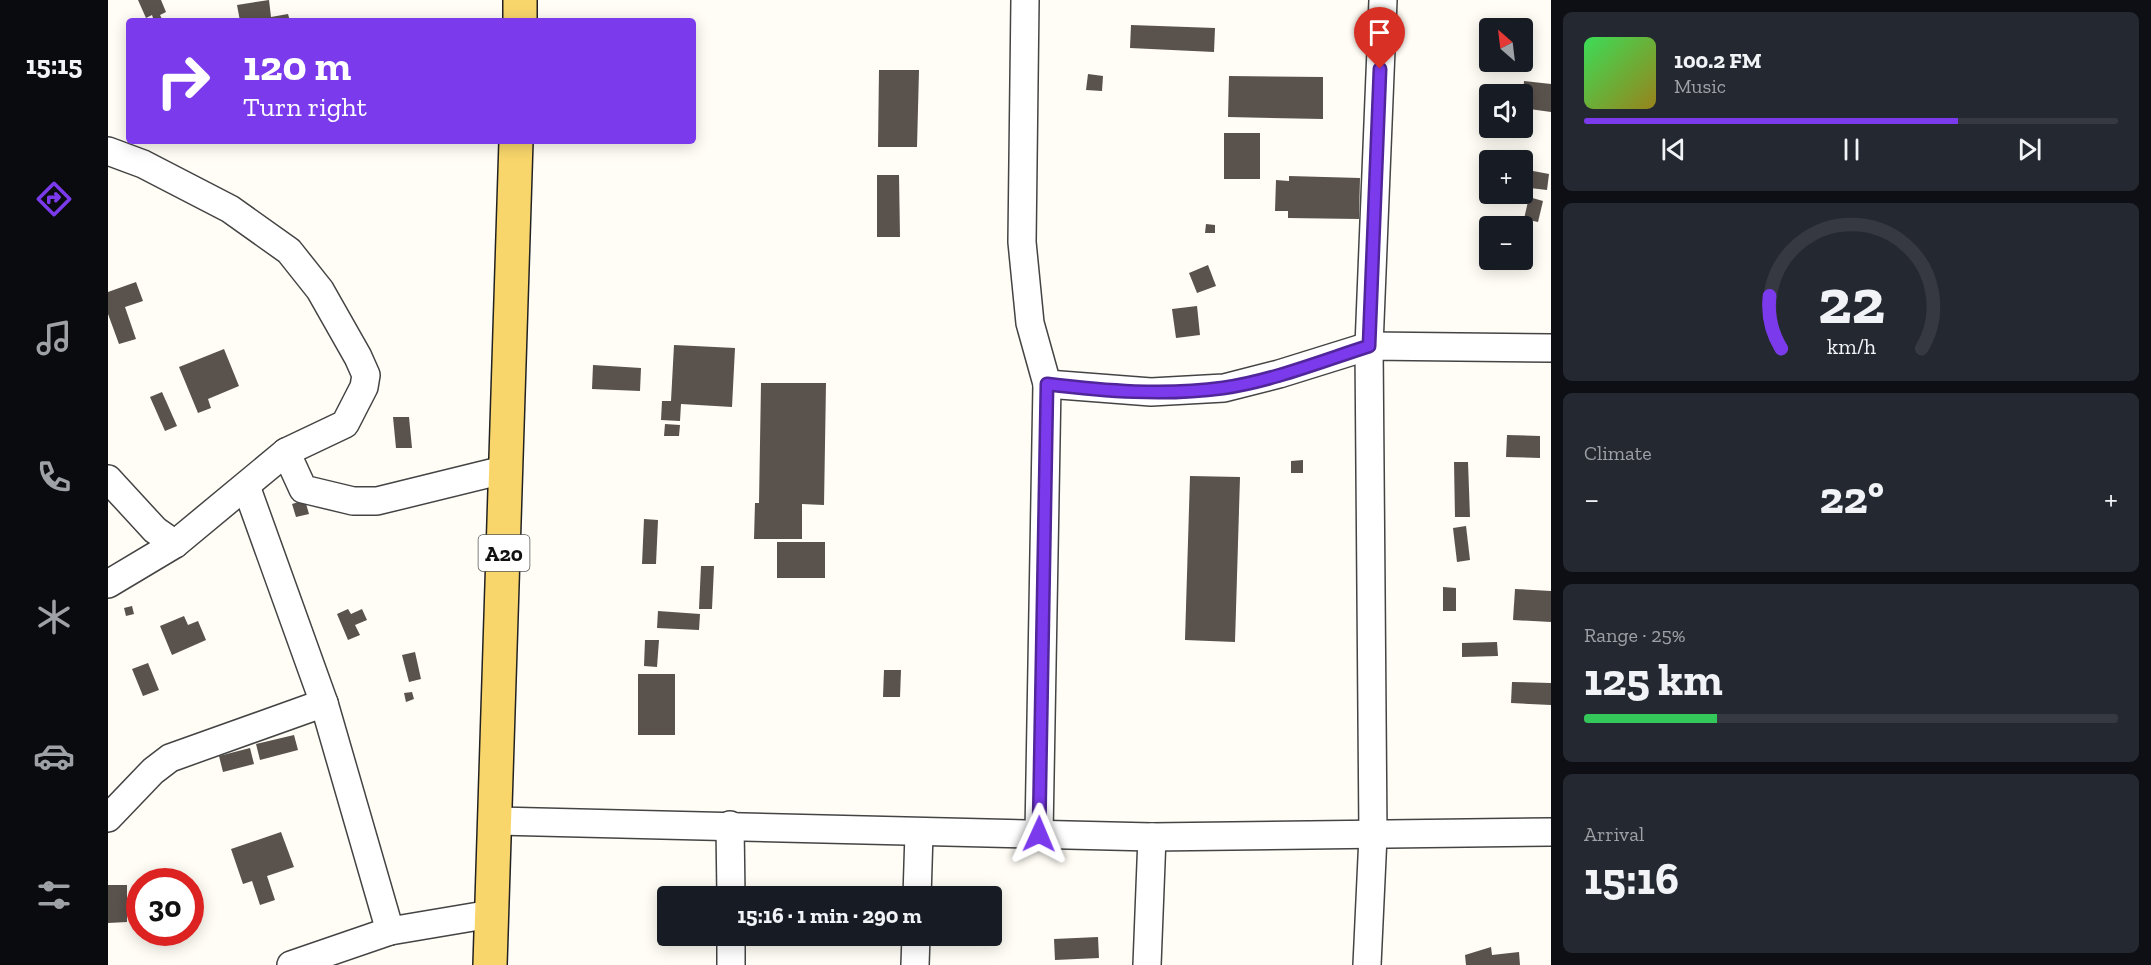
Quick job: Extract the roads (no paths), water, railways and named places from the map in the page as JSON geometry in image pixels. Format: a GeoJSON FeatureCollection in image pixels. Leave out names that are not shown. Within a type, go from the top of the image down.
{"type":"FeatureCollection","features":[{"type":"Feature","properties":{"kind":"main road"},"geometry":{"type":"LineString","coordinates":[[520,0],[520,18]]}},
{"type":"Feature","properties":{"kind":"main road","name":"A20"},"geometry":{"type":"LineString","coordinates":[[490,965],[516,144]]}},
{"type":"Feature","properties":{"kind":"street"},"geometry":{"type":"LineString","coordinates":[[1025,0],[1022,242],[1030,323],[1047,384],[1039,834]]}},
{"type":"Feature","properties":{"kind":"street"},"geometry":{"type":"LineString","coordinates":[[1367,965],[1372,836],[1369,346],[1383,0]]}},
{"type":"Feature","properties":{"kind":"street"},"geometry":{"type":"LineString","coordinates":[[108,151],[143,164],[230,209],[289,251],[320,290],[366,375],[364,387],[345,424],[286,452],[176,544],[108,584]]}},
{"type":"Feature","properties":{"kind":"street"},"geometry":{"type":"LineString","coordinates":[[1047,384],[1151,392],[1224,388],[1279,374],[1369,346],[1551,348]]}},
{"type":"Feature","properties":{"kind":"street"},"geometry":{"type":"LineString","coordinates":[[286,452],[303,489],[353,501],[377,501],[507,469]]}},
{"type":"Feature","properties":{"kind":"street"},"geometry":{"type":"LineString","coordinates":[[108,479],[155,530],[176,544]]}},
{"type":"Feature","properties":{"kind":"street"},"geometry":{"type":"LineString","coordinates":[[246,486],[324,703],[390,931]]}},
{"type":"Feature","properties":{"kind":"street"},"geometry":{"type":"LineString","coordinates":[[108,818],[153,771],[170,758],[324,703]]}},
{"type":"Feature","properties":{"kind":"street"},"geometry":{"type":"LineString","coordinates":[[494,820],[730,825],[919,833],[1152,837],[1551,832]]}},
{"type":"Feature","properties":{"kind":"street"},"geometry":{"type":"LineString","coordinates":[[730,825],[731,886]]}},
{"type":"Feature","properties":{"kind":"street"},"geometry":{"type":"LineString","coordinates":[[917,886],[919,833]]}},
{"type":"Feature","properties":{"kind":"street"},"geometry":{"type":"LineString","coordinates":[[1146,965],[1152,837]]}},
{"type":"Feature","properties":{"kind":"street"},"geometry":{"type":"LineString","coordinates":[[291,965],[390,931],[491,914]]}},
{"type":"Feature","properties":{"kind":"street"},"geometry":{"type":"LineString","coordinates":[[731,946],[731,965]]}},
{"type":"Feature","properties":{"kind":"street"},"geometry":{"type":"LineString","coordinates":[[915,965],[916,946]]}}]}
